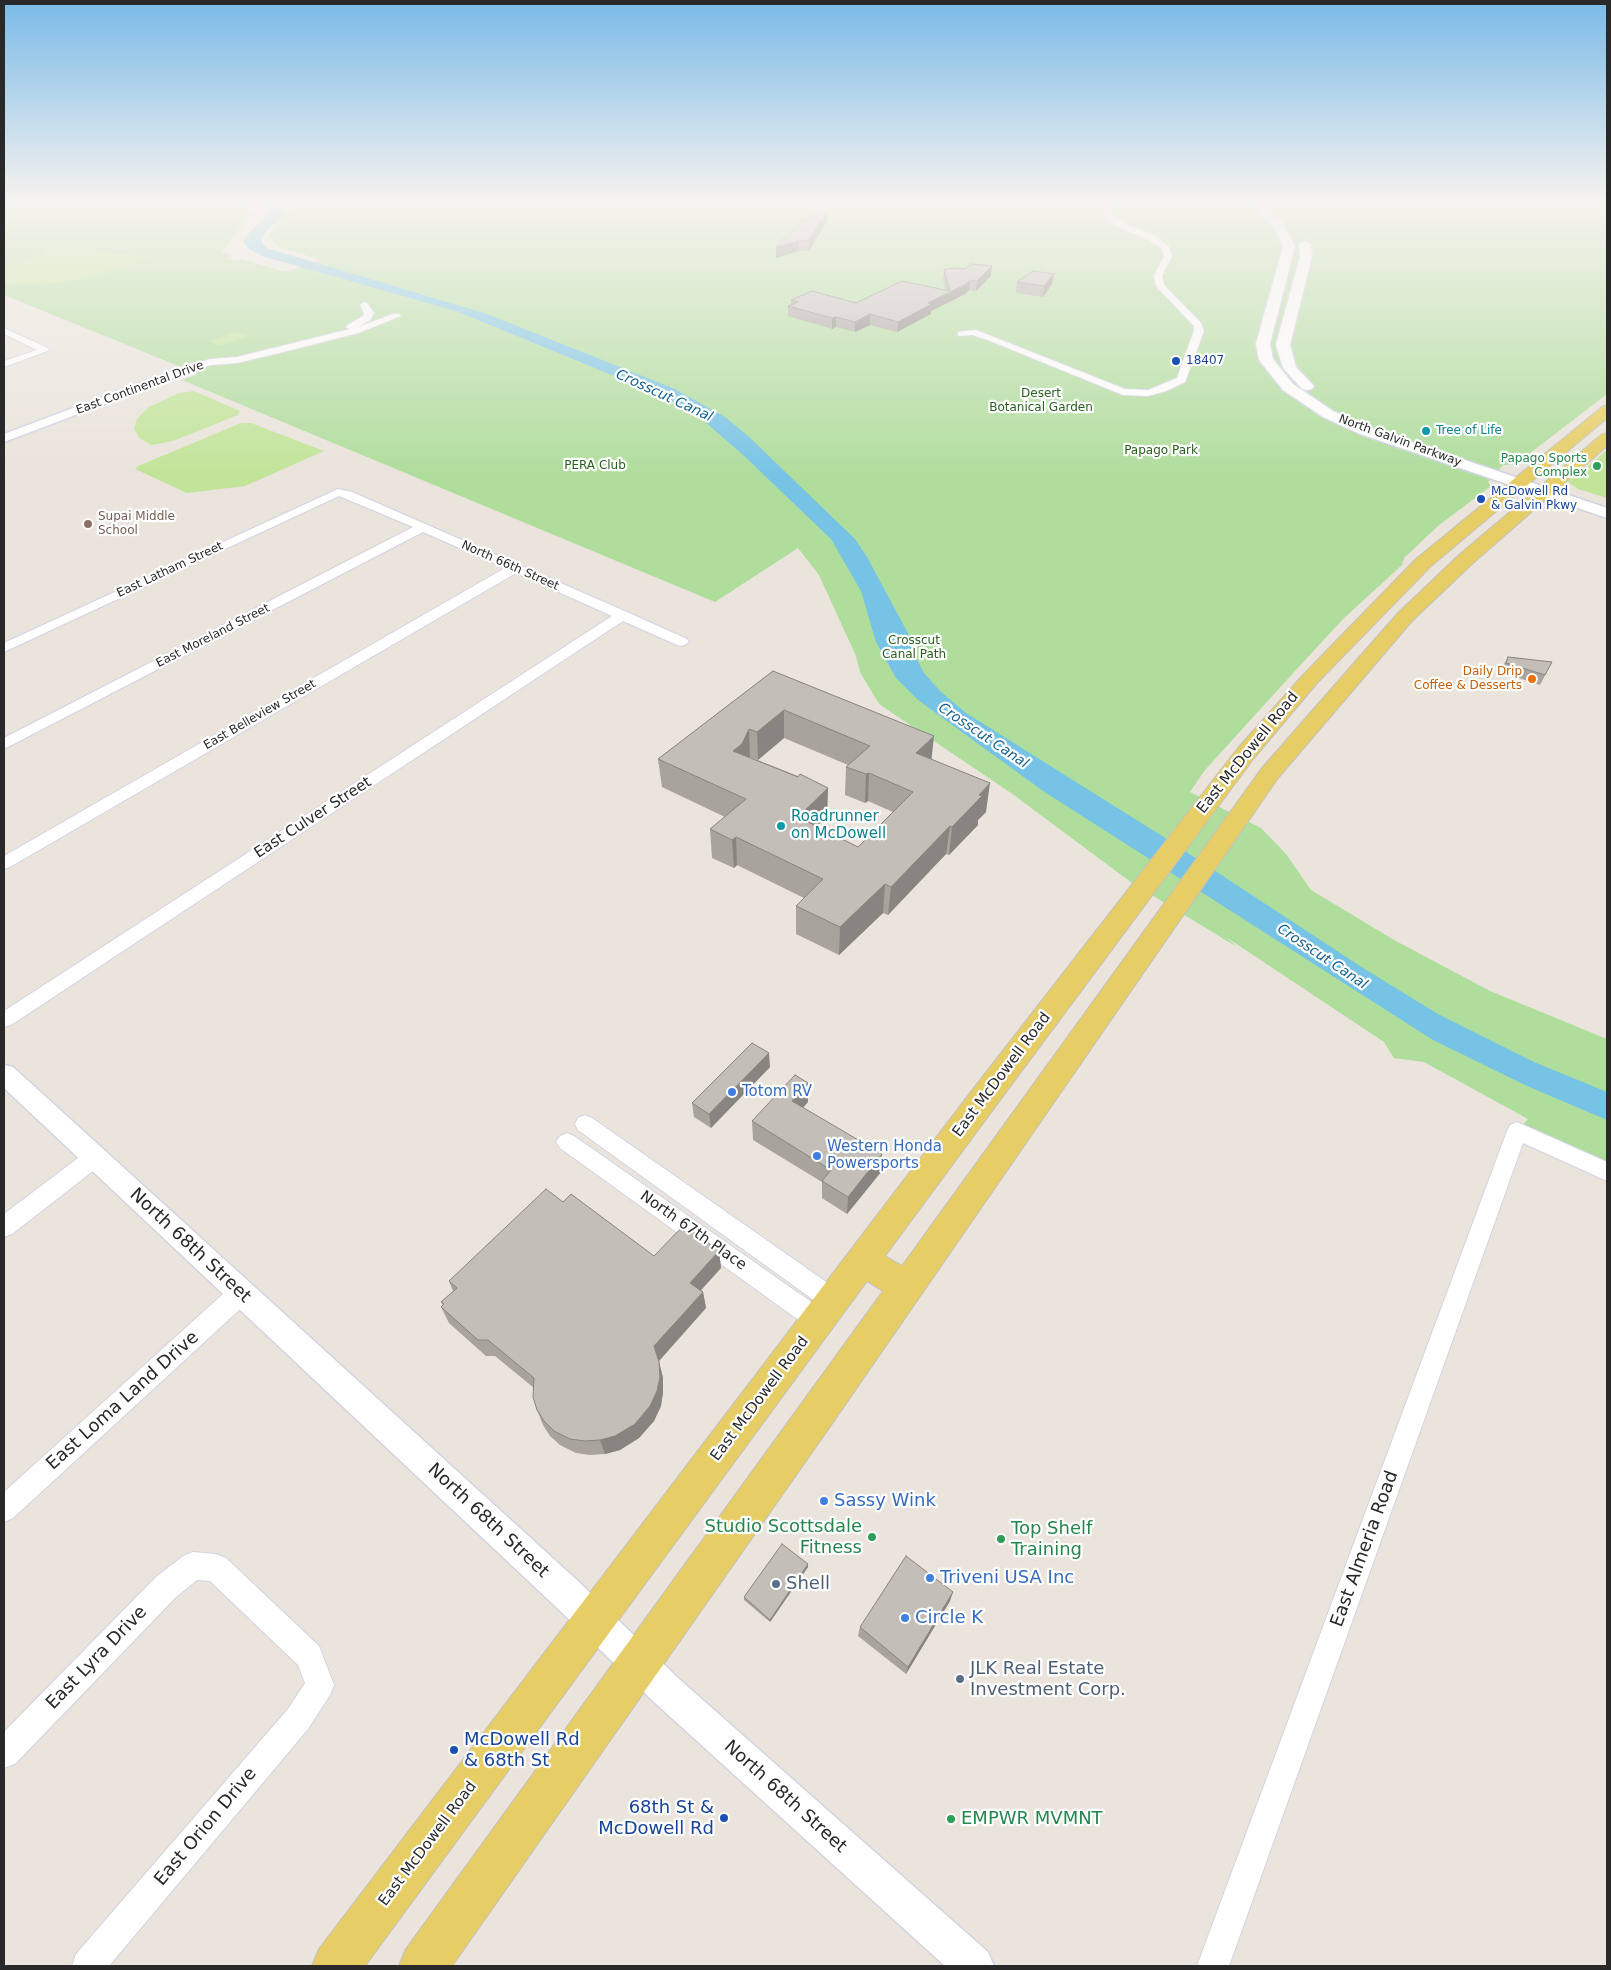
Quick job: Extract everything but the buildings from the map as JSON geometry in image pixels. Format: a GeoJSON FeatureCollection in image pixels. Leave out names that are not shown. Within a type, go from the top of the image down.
{"type":"FeatureCollection","features":[{"type":"Feature","properties":{"kind":"main road","name":"North Galvin Parkway"},"geometry":{"type":"LineString","coordinates":[[1275,295],[1263,340],[1266,360],[1281,381],[1308,402],[1352,426],[1522,480]]}},
{"type":"Feature","properties":{"kind":"main road","name":"North Galvin Parkway"},"geometry":{"type":"LineString","coordinates":[[1296,295],[1283,345],[1286,361],[1296,375],[1324,398],[1359,418],[1392,432],[1522,480]]}},
{"type":"Feature","properties":{"kind":"main road","name":"East McDowell Road"},"geometry":{"type":"LineString","coordinates":[[336,1966],[863,1260],[1246,753],[1298,692],[1423,563],[1607,410]]}},
{"type":"Feature","properties":{"kind":"main road","name":"East McDowell Road"},"geometry":{"type":"LineString","coordinates":[[423,1966],[753,1504],[1270,773],[1405,617],[1466,560],[1607,438]]}},
{"type":"Feature","properties":{"kind":"main road"},"geometry":{"type":"LineString","coordinates":[[1522,480],[1607,504]]}},
{"type":"Feature","properties":{"kind":"main road"},"geometry":{"type":"LineString","coordinates":[[1548,488],[1607,513]]}},
{"type":"Feature","properties":{"kind":"main road"},"geometry":{"type":"LineString","coordinates":[[1298,692],[1344,661],[1378,647],[1374,629],[1393,608],[1405,581]]}},
{"type":"Feature","properties":{"kind":"main road"},"geometry":{"type":"LineString","coordinates":[[863,1260],[906,1287]]}},
{"type":"Feature","properties":{"kind":"street"},"geometry":{"type":"LineString","coordinates":[[961,334],[973,332],[992,338],[1113,389],[1128,393],[1152,392],[1181,380],[1199,331],[1198,325],[1191,316],[1168,295]]}},
{"type":"Feature","properties":{"kind":"street","name":"East Continental Drive"},"geometry":{"type":"LineString","coordinates":[[337,334],[367,318],[370,313],[364,305]]}},
{"type":"Feature","properties":{"kind":"street","name":"East Continental Drive"},"geometry":{"type":"LineString","coordinates":[[4,438],[193,367],[210,362],[230,361],[255,356],[355,330],[396,316]]}},
{"type":"Feature","properties":{"kind":"street"},"geometry":{"type":"LineString","coordinates":[[4,332],[45,350],[4,364]]}},
{"type":"Feature","properties":{"kind":"street","name":"North 66th Street"},"geometry":{"type":"LineString","coordinates":[[338,492],[348,494],[682,642]]}},
{"type":"Feature","properties":{"kind":"street","name":"East Latham Street"},"geometry":{"type":"LineString","coordinates":[[4,648],[338,492]]}},
{"type":"Feature","properties":{"kind":"street","name":"East Moreland Street"},"geometry":{"type":"LineString","coordinates":[[4,744],[423,527]]}},
{"type":"Feature","properties":{"kind":"street","name":"East Belleview Street"},"geometry":{"type":"LineString","coordinates":[[4,862],[515,568]]}},
{"type":"Feature","properties":{"kind":"street","name":"East Culver Street"},"geometry":{"type":"LineString","coordinates":[[4,1020],[622,615]]}},
{"type":"Feature","properties":{"kind":"street","name":"North 68th Street"},"geometry":{"type":"LineString","coordinates":[[4,1074],[638,1663],[974,1966]]}},
{"type":"Feature","properties":{"kind":"street","name":"North 67th Place"},"geometry":{"type":"LineString","coordinates":[[585,1124],[826,1311]]}},
{"type":"Feature","properties":{"kind":"street","name":"East Almeria Road"},"geometry":{"type":"LineString","coordinates":[[1213,1966],[1517,1131],[1607,1172]]}},
{"type":"Feature","properties":{"kind":"street","name":"North 67th Place"},"geometry":{"type":"LineString","coordinates":[[567,1142],[826,1311]]}},
{"type":"Feature","properties":{"kind":"street"},"geometry":{"type":"LineString","coordinates":[[4,1227],[94,1158]]}},
{"type":"Feature","properties":{"kind":"street","name":"East Loma Land Drive"},"geometry":{"type":"LineString","coordinates":[[4,1509],[241,1293]]}},
{"type":"Feature","properties":{"kind":"street","name":"East Orion Drive"},"geometry":{"type":"LineString","coordinates":[[88,1966],[298,1719],[320,1685],[309,1656],[216,1568],[193,1566]]}},
{"type":"Feature","properties":{"kind":"street","name":"East Lyra Drive"},"geometry":{"type":"LineString","coordinates":[[4,1753],[166,1587],[193,1566]]}},
{"type":"Feature","properties":{"kind":"green space"},"geometry":{"type":"Polygon","coordinates":[[[4,295],[1607,295],[1607,394],[1516,464],[1503,465],[1488,482],[1491,486],[1438,526],[1404,558],[1402,565],[1344,618],[1295,671],[1205,770],[1190,792],[1261,828],[1286,854],[1311,890],[1394,940],[1490,991],[1607,1039],[1607,1172],[1517,1131],[1528,1119],[1424,1062],[1394,1058],[1384,1042],[1226,937],[1237,947],[1132,883],[1011,793],[879,704],[860,672],[856,656],[819,575],[798,548],[715,602],[182,380],[198,374],[4,295]]]}},
{"type":"Feature","properties":{"kind":"green space"},"geometry":{"type":"Polygon","coordinates":[[[237,332],[249,336],[220,346],[209,341],[237,332]]]}},
{"type":"Feature","properties":{"kind":"green space"},"geometry":{"type":"Polygon","coordinates":[[[194,391],[240,411],[238,415],[173,441],[151,445],[139,438],[134,429],[137,419],[147,408],[179,393],[194,391]]]}},
{"type":"Feature","properties":{"kind":"green space"},"geometry":{"type":"Polygon","coordinates":[[[241,423],[251,423],[324,451],[245,486],[187,493],[135,469],[138,466],[241,423]]]}},
{"type":"Feature","properties":{"kind":"green space","name":"Papago Sports Complex"},"geometry":{"type":"Polygon","coordinates":[[[1607,450],[1607,498],[1578,489],[1568,482],[1607,450]]]}},
{"type":"Feature","properties":{"kind":"water","name":"Crosscut Canal"},"geometry":{"type":"Polygon","coordinates":[[[399,295],[423,295],[487,314],[675,389],[725,417],[748,436],[855,539],[867,557],[911,639],[910,646],[924,673],[940,691],[966,713],[1162,836],[1363,968],[1438,1014],[1534,1062],[1607,1092],[1607,1120],[1527,1086],[1433,1040],[1043,791],[918,700],[896,678],[876,642],[861,591],[831,539],[742,454],[697,415],[663,396],[456,311],[399,295]]]}},
{"type":"Feature","properties":{"kind":"place","name":"18407"},"geometry":{"type":"Point","coordinates":[1176,361]}},
{"type":"Feature","properties":{"kind":"place","name":"Tree of Life"},"geometry":{"type":"Point","coordinates":[1426,431]}},
{"type":"Feature","properties":{"kind":"place","name":"Papago Sports Complex"},"geometry":{"type":"Point","coordinates":[1597,466]}},
{"type":"Feature","properties":{"kind":"place","name":"McDowell Rd & Galvin Pkwy"},"geometry":{"type":"Point","coordinates":[1481,499]}},
{"type":"Feature","properties":{"kind":"place","name":"Supai Middle School"},"geometry":{"type":"Point","coordinates":[88,524]}},
{"type":"Feature","properties":{"kind":"place","name":"Daily Drip Coffee & Desserts"},"geometry":{"type":"Point","coordinates":[1532,679]}},
{"type":"Feature","properties":{"kind":"place","name":"Roadrunner on McDowell"},"geometry":{"type":"Point","coordinates":[781,826]}},
{"type":"Feature","properties":{"kind":"place","name":"Totom RV"},"geometry":{"type":"Point","coordinates":[732,1092]}},
{"type":"Feature","properties":{"kind":"place","name":"Western Honda Powersports"},"geometry":{"type":"Point","coordinates":[817,1156]}},
{"type":"Feature","properties":{"kind":"place","name":"Sassy Wink"},"geometry":{"type":"Point","coordinates":[824,1501]}},
{"type":"Feature","properties":{"kind":"place","name":"Studio Scottsdale Fitness"},"geometry":{"type":"Point","coordinates":[872,1537]}},
{"type":"Feature","properties":{"kind":"place","name":"Top Shelf Training"},"geometry":{"type":"Point","coordinates":[1001,1539]}},
{"type":"Feature","properties":{"kind":"place","name":"Triveni USA Inc"},"geometry":{"type":"Point","coordinates":[930,1578]}},
{"type":"Feature","properties":{"kind":"place","name":"Shell"},"geometry":{"type":"Point","coordinates":[776,1584]}},
{"type":"Feature","properties":{"kind":"place","name":"Circle K"},"geometry":{"type":"Point","coordinates":[905,1618]}},
{"type":"Feature","properties":{"kind":"place","name":"JLK Real Estate Investment Corp."},"geometry":{"type":"Point","coordinates":[960,1679]}},
{"type":"Feature","properties":{"kind":"place","name":"McDowell Rd & 68th St"},"geometry":{"type":"Point","coordinates":[454,1750]}},
{"type":"Feature","properties":{"kind":"place","name":"68th St & McDowell Rd"},"geometry":{"type":"Point","coordinates":[724,1818]}},
{"type":"Feature","properties":{"kind":"place","name":"EMPWR MVMNT"},"geometry":{"type":"Point","coordinates":[951,1819]}},
{"type":"Feature","properties":{"kind":"park label","name":"Desert Botanical Garden"},"geometry":{"type":"Point","coordinates":[1041,401]}},
{"type":"Feature","properties":{"kind":"park label","name":"Papago Park"},"geometry":{"type":"Point","coordinates":[1161,451]}},
{"type":"Feature","properties":{"kind":"park label","name":"PERA Club"},"geometry":{"type":"Point","coordinates":[595,466]}},
{"type":"Feature","properties":{"kind":"park label","name":"Crosscut Canal Path"},"geometry":{"type":"Point","coordinates":[914,648]}}]}
